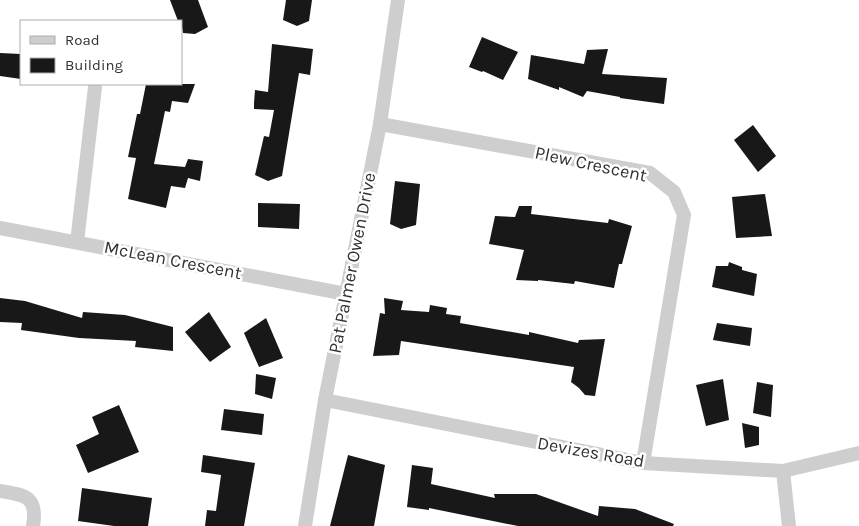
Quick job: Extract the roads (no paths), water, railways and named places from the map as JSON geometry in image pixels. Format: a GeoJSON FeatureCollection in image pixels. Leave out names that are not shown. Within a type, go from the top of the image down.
{"type":"FeatureCollection","features":[{"type":"Feature","properties":{"kind":"street","name":"Pat Palmer Owen Drive"},"geometry":{"type":"LineString","coordinates":[[305,526],[325,400],[380,124],[398,0]]}},
{"type":"Feature","properties":{"kind":"street"},"geometry":{"type":"LineString","coordinates":[[77,242],[95,87]]}},
{"type":"Feature","properties":{"kind":"street","name":"Plew Crescent"},"geometry":{"type":"LineString","coordinates":[[380,124],[650,173],[674,192],[684,215],[643,463]]}},
{"type":"Feature","properties":{"kind":"street","name":"McLean Crescent"},"geometry":{"type":"LineString","coordinates":[[0,228],[346,294]]}},
{"type":"Feature","properties":{"kind":"street","name":"Devizes Road"},"geometry":{"type":"LineString","coordinates":[[325,400],[643,463],[783,472],[859,453]]}},
{"type":"Feature","properties":{"kind":"street"},"geometry":{"type":"LineString","coordinates":[[783,472],[789,526]]}},
{"type":"Feature","properties":{"kind":"street"},"geometry":{"type":"LineString","coordinates":[[0,491],[23,495],[33,503],[36,513],[33,526]]}}]}
